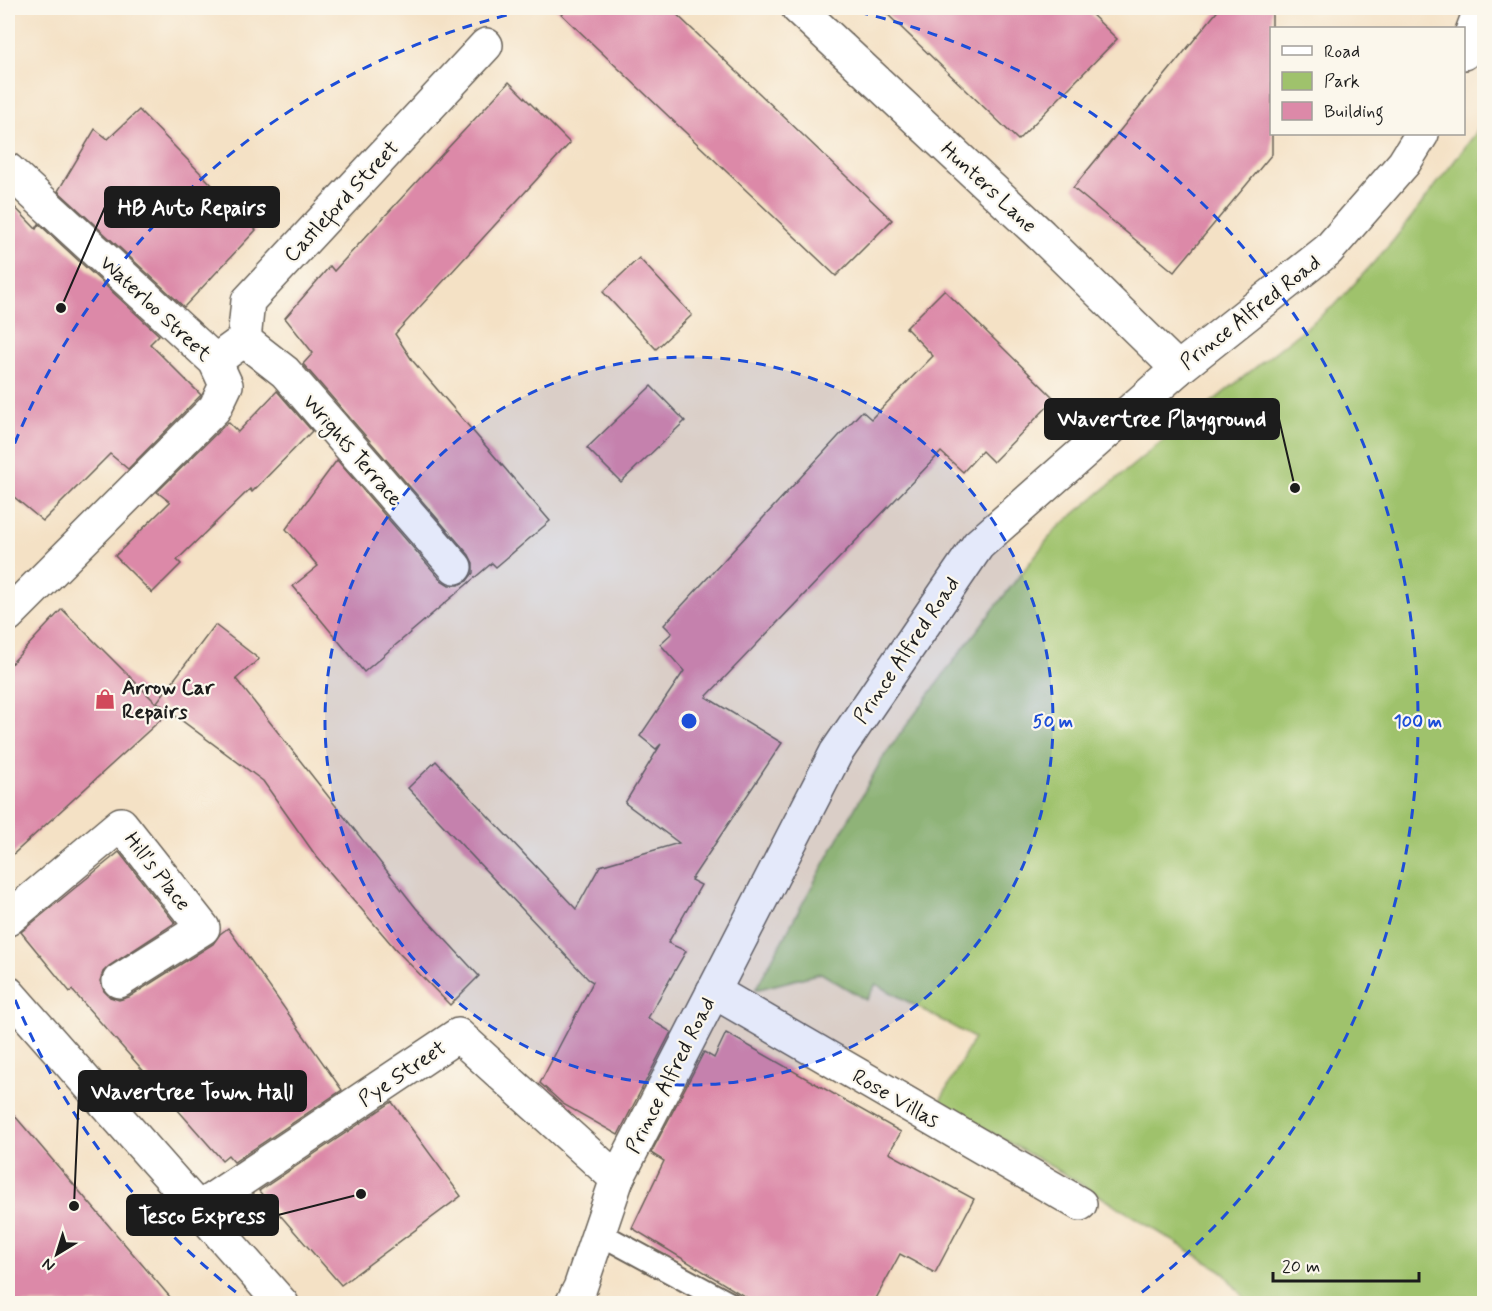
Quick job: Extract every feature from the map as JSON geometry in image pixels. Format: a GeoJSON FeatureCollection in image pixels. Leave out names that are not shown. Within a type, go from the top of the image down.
{"type":"FeatureCollection","features":[{"type":"Feature","properties":{"kind":"street","name":"Hunters Lane"},"geometry":{"type":"LineString","coordinates":[[798,8],[1041,235],[1178,369]]}},
{"type":"Feature","properties":{"kind":"street"},"geometry":{"type":"LineString","coordinates":[[1465,50],[1481,8]]}},
{"type":"Feature","properties":{"kind":"street","name":"Castleford Street"},"geometry":{"type":"LineString","coordinates":[[244,340],[248,301],[486,45]]}},
{"type":"Feature","properties":{"kind":"street","name":"Prince Alfred Road"},"geometry":{"type":"LineString","coordinates":[[572,1304],[580,1288],[617,1179],[836,753],[978,545],[1178,369],[1328,250],[1404,163],[1421,135]]}},
{"type":"Feature","properties":{"kind":"street","name":"Waterloo Street"},"geometry":{"type":"LineString","coordinates":[[8,170],[214,361],[226,385],[215,408],[8,615]]}},
{"type":"Feature","properties":{"kind":"street"},"geometry":{"type":"LineString","coordinates":[[214,361],[244,340]]}},
{"type":"Feature","properties":{"kind":"street","name":"Wrights Terrace"},"geometry":{"type":"LineString","coordinates":[[244,340],[285,372],[454,567]]}},
{"type":"Feature","properties":{"kind":"street","name":"Hill's Place"},"geometry":{"type":"LineString","coordinates":[[8,919],[121,824],[203,928],[119,981]]}},
{"type":"Feature","properties":{"kind":"street","name":"Rose Villas"},"geometry":{"type":"LineString","coordinates":[[713,991],[1080,1204]]}},
{"type":"Feature","properties":{"kind":"street"},"geometry":{"type":"LineString","coordinates":[[8,993],[282,1304]]}},
{"type":"Feature","properties":{"kind":"street","name":"Pye Street"},"geometry":{"type":"LineString","coordinates":[[198,1209],[458,1035],[617,1179]]}},
{"type":"Feature","properties":{"kind":"lane"},"geometry":{"type":"LineString","coordinates":[[599,1233],[730,1304]]}},
{"type":"Feature","properties":{"kind":"green space"},"geometry":{"type":"Polygon","coordinates":[[[1484,111],[1484,1303],[1248,1303],[1222,1271],[1061,1172],[939,1103],[974,1038],[876,984],[866,1000],[821,973],[755,990],[882,759],[958,655],[1055,530],[1156,446],[1337,303],[1393,241],[1476,133],[1484,111]]]}},
{"type":"Feature","properties":{"kind":"building"},"geometry":{"type":"Polygon","coordinates":[[[555,8],[670,8],[892,220],[836,276],[555,8]]]}},
{"type":"Feature","properties":{"kind":"building"},"geometry":{"type":"Polygon","coordinates":[[[881,8],[1085,8],[1117,39],[1018,140],[881,8]]]}},
{"type":"Feature","properties":{"kind":"building"},"geometry":{"type":"Polygon","coordinates":[[[1220,8],[1272,8],[1270,135],[1272,135],[1272,154],[1174,272],[1073,188],[1220,8]]]}},
{"type":"Feature","properties":{"kind":"building"},"geometry":{"type":"Polygon","coordinates":[[[509,82],[570,143],[395,334],[412,360],[550,521],[496,567],[492,563],[364,672],[293,586],[318,566],[286,529],[337,460],[441,580],[449,585],[458,585],[467,581],[473,573],[473,563],[469,555],[303,364],[313,353],[285,318],[330,266],[334,271],[509,82]]]}},
{"type":"Feature","properties":{"kind":"building"},"geometry":{"type":"Polygon","coordinates":[[[139,110],[256,230],[184,307],[58,191],[95,129],[108,139],[139,110]]]}},
{"type":"Feature","properties":{"kind":"building"},"geometry":{"type":"Polygon","coordinates":[[[8,200],[36,229],[39,224],[159,335],[150,344],[201,395],[128,469],[110,454],[43,521],[8,492],[8,200]]]}},
{"type":"Feature","properties":{"kind":"building"},"geometry":{"type":"Polygon","coordinates":[[[639,258],[692,315],[656,349],[603,292],[639,258]]]}},
{"type":"Feature","properties":{"kind":"building"},"geometry":{"type":"Polygon","coordinates":[[[944,290],[1055,399],[993,462],[982,451],[963,472],[941,452],[706,697],[782,743],[691,880],[701,885],[668,943],[686,951],[648,1018],[671,1032],[618,1135],[563,1104],[540,1083],[593,982],[408,788],[436,761],[576,909],[600,866],[679,843],[625,803],[661,744],[656,749],[640,736],[684,671],[660,644],[672,633],[664,625],[862,411],[871,419],[933,356],[906,328],[944,290]]]}},
{"type":"Feature","properties":{"kind":"building"},"geometry":{"type":"Polygon","coordinates":[[[651,386],[685,421],[621,482],[587,448],[651,386]]]}},
{"type":"Feature","properties":{"kind":"building"},"geometry":{"type":"Polygon","coordinates":[[[277,391],[312,431],[252,492],[250,489],[177,560],[181,564],[152,593],[115,556],[170,502],[157,492],[228,422],[238,432],[277,391]]]}},
{"type":"Feature","properties":{"kind":"building"},"geometry":{"type":"Polygon","coordinates":[[[62,609],[167,714],[8,859],[8,667],[62,609]]]}},
{"type":"Feature","properties":{"kind":"building"},"geometry":{"type":"Polygon","coordinates":[[[215,625],[259,659],[236,679],[416,908],[479,976],[450,1005],[398,952],[316,856],[263,781],[157,702],[215,625]]]}},
{"type":"Feature","properties":{"kind":"building"},"geometry":{"type":"Polygon","coordinates":[[[119,852],[175,923],[109,966],[103,972],[100,981],[104,991],[110,997],[119,1000],[129,997],[213,944],[228,928],[342,1090],[234,1162],[228,1155],[222,1160],[72,990],[70,992],[21,932],[119,852]]]}},
{"type":"Feature","properties":{"kind":"building"},"geometry":{"type":"Polygon","coordinates":[[[726,1033],[901,1132],[889,1153],[974,1199],[935,1273],[900,1254],[873,1304],[757,1304],[632,1228],[664,1161],[651,1153],[704,1052],[714,1058],[726,1033]]]}},
{"type":"Feature","properties":{"kind":"building"},"geometry":{"type":"Polygon","coordinates":[[[392,1102],[461,1196],[341,1285],[259,1191],[392,1102]]]}},
{"type":"Feature","properties":{"kind":"building"},"geometry":{"type":"Polygon","coordinates":[[[8,1108],[176,1304],[8,1304],[8,1108]]]}},
{"type":"Feature","properties":{"kind":"place","name":"HB Auto Repairs"},"geometry":{"type":"Point","coordinates":[61,308]}},
{"type":"Feature","properties":{"kind":"place","name":"Wavertree Playground"},"geometry":{"type":"Point","coordinates":[1295,488]}},
{"type":"Feature","properties":{"kind":"place","name":"Arrow Car Repairs"},"geometry":{"type":"Point","coordinates":[105,699]}},
{"type":"Feature","properties":{"kind":"place","name":"Tesco Express"},"geometry":{"type":"Point","coordinates":[361,1194]}},
{"type":"Feature","properties":{"kind":"place","name":"Wavertree Town Hall"},"geometry":{"type":"Point","coordinates":[74,1206]}}]}
